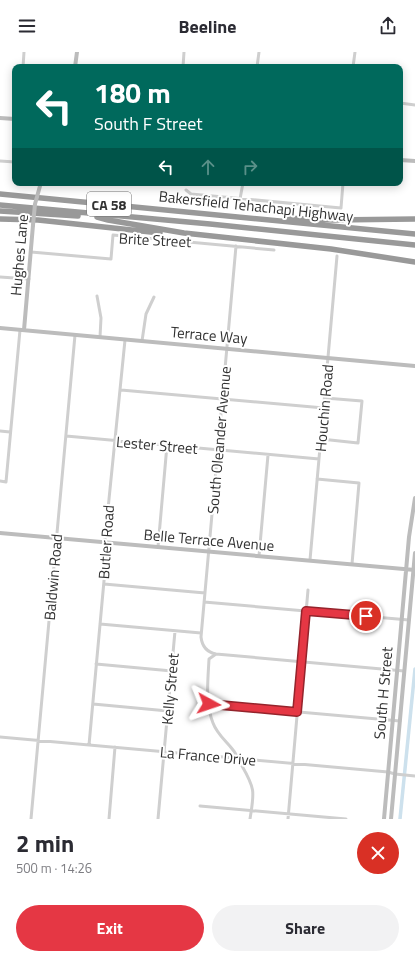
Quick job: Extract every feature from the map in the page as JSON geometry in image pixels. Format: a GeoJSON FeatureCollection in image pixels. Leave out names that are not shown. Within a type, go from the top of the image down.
{"type":"FeatureCollection","features":[{"type":"Feature","properties":{"kind":"highway","name":"Bakersfield Tehachapi Highway"},"geometry":{"type":"LineString","coordinates":[[0,194],[415,234]]}},
{"type":"Feature","properties":{"kind":"highway","name":"CA 58"},"geometry":{"type":"LineString","coordinates":[[0,205],[210,224]]}},
{"type":"Feature","properties":{"kind":"highway"},"geometry":{"type":"LineString","coordinates":[[0,211],[210,224]]}},
{"type":"Feature","properties":{"kind":"highway"},"geometry":{"type":"LineString","coordinates":[[217,215],[332,220],[415,218]]}},
{"type":"Feature","properties":{"kind":"highway"},"geometry":{"type":"LineString","coordinates":[[97,217],[135,225],[207,236],[324,248],[415,262]]}},
{"type":"Feature","properties":{"kind":"highway"},"geometry":{"type":"LineString","coordinates":[[0,220],[31,220],[182,235],[207,236]]}},
{"type":"Feature","properties":{"kind":"highway","name":"Bakersfield Tehachapi Highway"},"geometry":{"type":"LineString","coordinates":[[210,224],[415,245]]}},
{"type":"Feature","properties":{"kind":"street"},"geometry":{"type":"LineString","coordinates":[[23,64],[24,52]]}},
{"type":"Feature","properties":{"kind":"street"},"geometry":{"type":"LineString","coordinates":[[75,64],[77,52]]}},
{"type":"Feature","properties":{"kind":"street"},"geometry":{"type":"LineString","coordinates":[[182,64],[184,52]]}},
{"type":"Feature","properties":{"kind":"street"},"geometry":{"type":"LineString","coordinates":[[257,64],[259,52]]}},
{"type":"Feature","properties":{"kind":"street"},"geometry":{"type":"LineString","coordinates":[[353,64],[355,52]]}},
{"type":"Feature","properties":{"kind":"street"},"geometry":{"type":"LineString","coordinates":[[403,103],[415,105]]}},
{"type":"Feature","properties":{"kind":"street"},"geometry":{"type":"LineString","coordinates":[[0,118],[12,119]]}},
{"type":"Feature","properties":{"kind":"street"},"geometry":{"type":"LineString","coordinates":[[403,160],[415,161]]}},
{"type":"Feature","properties":{"kind":"street"},"geometry":{"type":"LineString","coordinates":[[0,161],[12,162]]}},
{"type":"Feature","properties":{"kind":"street","name":"Hughes Lane"},"geometry":{"type":"LineString","coordinates":[[0,481],[6,482],[10,432],[29,279],[35,204],[40,186]]}},
{"type":"Feature","properties":{"kind":"street"},"geometry":{"type":"LineString","coordinates":[[240,199],[242,186]]}},
{"type":"Feature","properties":{"kind":"street"},"geometry":{"type":"LineString","coordinates":[[186,190],[191,194],[341,208],[343,186]]}},
{"type":"Feature","properties":{"kind":"street","name":"Brite Street"},"geometry":{"type":"LineString","coordinates":[[31,252],[111,259],[113,235],[274,250]]}},
{"type":"Feature","properties":{"kind":"street","name":"South Oleander Avenue"},"geometry":{"type":"LineString","coordinates":[[202,633],[236,246]]}},
{"type":"Feature","properties":{"kind":"street","name":"Houchin Road"},"geometry":{"type":"LineString","coordinates":[[310,560],[337,256]]}},
{"type":"Feature","properties":{"kind":"street"},"geometry":{"type":"LineString","coordinates":[[0,277],[29,279]]}},
{"type":"Feature","properties":{"kind":"street"},"geometry":{"type":"LineString","coordinates":[[96,296],[101,318],[100,337]]}},
{"type":"Feature","properties":{"kind":"street"},"geometry":{"type":"LineString","coordinates":[[142,341],[146,314],[154,297]]}},
{"type":"Feature","properties":{"kind":"street","name":"Terrace Way"},"geometry":{"type":"LineString","coordinates":[[0,328],[415,366]]}},
{"type":"Feature","properties":{"kind":"street","name":"Baldwin Road"},"geometry":{"type":"LineString","coordinates":[[31,819],[75,335]]}},
{"type":"Feature","properties":{"kind":"street","name":"Butler Road"},"geometry":{"type":"LineString","coordinates":[[89,745],[104,584],[105,539],[126,340]]}},
{"type":"Feature","properties":{"kind":"street"},"geometry":{"type":"LineString","coordinates":[[121,390],[324,408]]}},
{"type":"Feature","properties":{"kind":"street"},"geometry":{"type":"LineString","coordinates":[[321,439],[358,442],[361,415],[362,401],[325,398]]}},
{"type":"Feature","properties":{"kind":"street"},"geometry":{"type":"LineString","coordinates":[[0,431],[10,432]]}},
{"type":"Feature","properties":{"kind":"street","name":"Lester Street"},"geometry":{"type":"LineString","coordinates":[[66,436],[319,459]]}},
{"type":"Feature","properties":{"kind":"street"},"geometry":{"type":"LineString","coordinates":[[158,547],[167,445]]}},
{"type":"Feature","properties":{"kind":"street"},"geometry":{"type":"LineString","coordinates":[[259,556],[268,454]]}},
{"type":"Feature","properties":{"kind":"street"},"geometry":{"type":"LineString","coordinates":[[317,479],[359,482],[352,564]]}},
{"type":"Feature","properties":{"kind":"street","name":"South H Street"},"geometry":{"type":"LineString","coordinates":[[384,819],[406,569],[415,498]]}},
{"type":"Feature","properties":{"kind":"street","name":"Belle Terrace Avenue"},"geometry":{"type":"LineString","coordinates":[[0,533],[414,570]]}},
{"type":"Feature","properties":{"kind":"street","name":"South H Street"},"geometry":{"type":"LineString","coordinates":[[391,819],[415,553]]}},
{"type":"Feature","properties":{"kind":"street"},"geometry":{"type":"LineString","coordinates":[[104,584],[205,593]]}},
{"type":"Feature","properties":{"kind":"street"},"geometry":{"type":"LineString","coordinates":[[288,819],[308,590]]}},
{"type":"Feature","properties":{"kind":"street"},"geometry":{"type":"LineString","coordinates":[[204,602],[408,620]]}},
{"type":"Feature","properties":{"kind":"street"},"geometry":{"type":"LineString","coordinates":[[100,624],[202,633],[201,640],[204,647],[209,652],[216,654],[404,671]]}},
{"type":"Feature","properties":{"kind":"street","name":"Kelly Street"},"geometry":{"type":"LineString","coordinates":[[158,819],[175,631]]}},
{"type":"Feature","properties":{"kind":"street"},"geometry":{"type":"LineString","coordinates":[[216,654],[209,659],[208,688],[209,704],[213,724],[222,738],[234,751],[252,784],[254,796],[250,819]]}},
{"type":"Feature","properties":{"kind":"street"},"geometry":{"type":"LineString","coordinates":[[96,664],[172,671]]}},
{"type":"Feature","properties":{"kind":"street"},"geometry":{"type":"LineString","coordinates":[[93,704],[168,711]]}},
{"type":"Feature","properties":{"kind":"street"},"geometry":{"type":"LineString","coordinates":[[209,704],[400,721]]}},
{"type":"Feature","properties":{"kind":"street","name":"La France Drive"},"geometry":{"type":"LineString","coordinates":[[0,737],[388,772],[415,776]]}},
{"type":"Feature","properties":{"kind":"street"},"geometry":{"type":"LineString","coordinates":[[109,819],[115,747]]}},
{"type":"Feature","properties":{"kind":"street"},"geometry":{"type":"LineString","coordinates":[[200,806],[346,819]]}},
{"type":"Feature","properties":{"kind":"waterway"},"geometry":{"type":"LineString","coordinates":[[400,819],[415,669]]}},
{"type":"Feature","properties":{"kind":"route"},"geometry":{"type":"LineString","coordinates":[[209,704],[297,712],[306,611],[366,616]]}}]}
